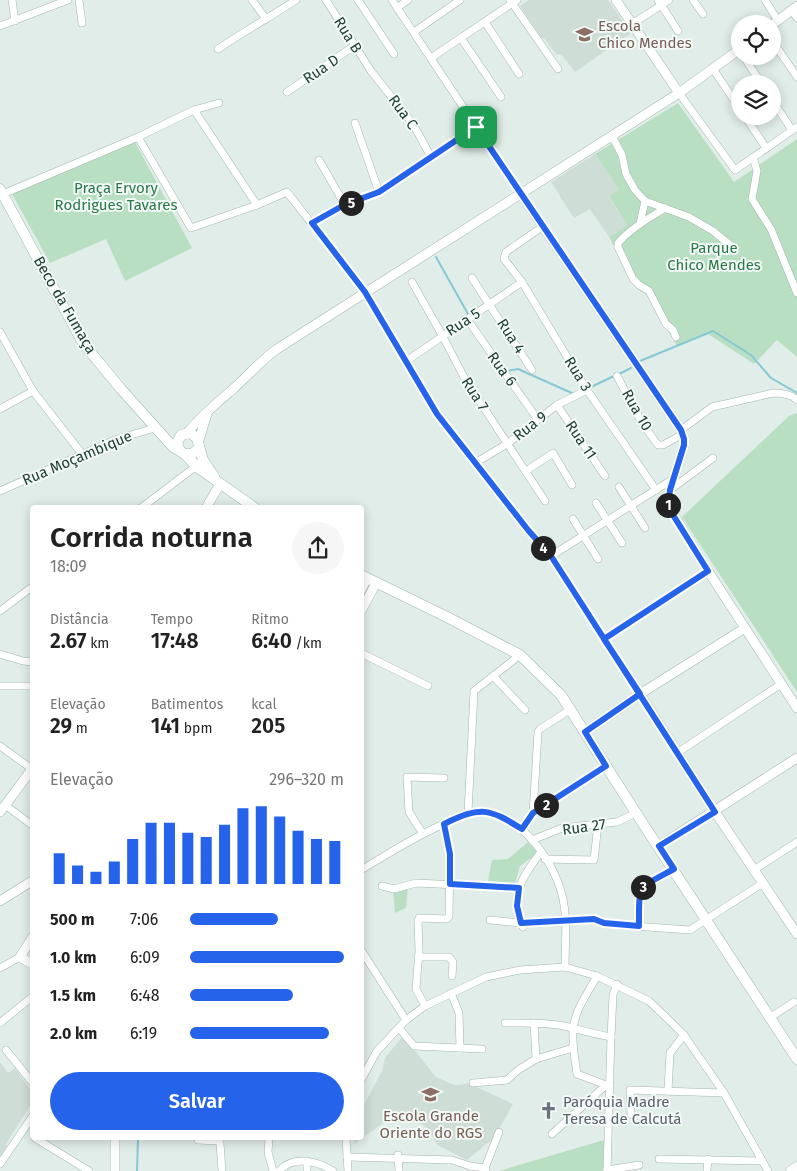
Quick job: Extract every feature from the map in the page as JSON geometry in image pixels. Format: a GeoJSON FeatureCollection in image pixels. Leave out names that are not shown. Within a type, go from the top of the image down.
{"type":"FeatureCollection","features":[{"type":"Feature","properties":{"kind":"main road","name":"Beco da Fumaça"},"geometry":{"type":"LineString","coordinates":[[1,193],[84,343],[173,447],[200,463]]}},
{"type":"Feature","properties":{"kind":"main road"},"geometry":{"type":"LineString","coordinates":[[156,429],[172,436],[194,434],[199,443],[200,463],[219,483],[251,505]]}},
{"type":"Feature","properties":{"kind":"main road"},"geometry":{"type":"LineString","coordinates":[[183,435],[177,446],[183,453],[195,452],[199,443]]}},
{"type":"Feature","properties":{"kind":"main road"},"geometry":{"type":"LineString","coordinates":[[368,579],[520,655],[561,694],[797,1059]]}},
{"type":"Feature","properties":{"kind":"main road"},"geometry":{"type":"LineString","coordinates":[[791,1171],[797,1167]]}},
{"type":"Feature","properties":{"kind":"street"},"geometry":{"type":"LineString","coordinates":[[12,0],[16,21]]}},
{"type":"Feature","properties":{"kind":"street"},"geometry":{"type":"LineString","coordinates":[[0,26],[68,0]]}},
{"type":"Feature","properties":{"kind":"street"},"geometry":{"type":"LineString","coordinates":[[79,0],[82,23]]}},
{"type":"Feature","properties":{"kind":"street"},"geometry":{"type":"LineString","coordinates":[[252,0],[266,19]]}},
{"type":"Feature","properties":{"kind":"street"},"geometry":{"type":"LineString","coordinates":[[218,49],[296,0]]}},
{"type":"Feature","properties":{"kind":"street","name":"Rua B"},"geometry":{"type":"LineString","coordinates":[[326,0],[371,70]]}},
{"type":"Feature","properties":{"kind":"street"},"geometry":{"type":"LineString","coordinates":[[358,0],[394,54]]}},
{"type":"Feature","properties":{"kind":"street"},"geometry":{"type":"LineString","coordinates":[[392,0],[542,227],[682,432],[684,445],[668,501],[671,512],[797,708]]}},
{"type":"Feature","properties":{"kind":"street"},"geometry":{"type":"LineString","coordinates":[[397,8],[408,0]]}},
{"type":"Feature","properties":{"kind":"street"},"geometry":{"type":"LineString","coordinates":[[414,32],[460,0]]}},
{"type":"Feature","properties":{"kind":"street"},"geometry":{"type":"LineString","coordinates":[[616,0],[679,93],[735,170],[795,128],[781,111]]}},
{"type":"Feature","properties":{"kind":"street"},"geometry":{"type":"LineString","coordinates":[[632,24],[660,2],[669,0]]}},
{"type":"Feature","properties":{"kind":"street"},"geometry":{"type":"LineString","coordinates":[[693,0],[703,14]]}},
{"type":"Feature","properties":{"kind":"street"},"geometry":{"type":"LineString","coordinates":[[765,0],[772,15]]}},
{"type":"Feature","properties":{"kind":"street"},"geometry":{"type":"LineString","coordinates":[[431,58],[513,1],[558,69]]}},
{"type":"Feature","properties":{"kind":"street"},"geometry":{"type":"LineString","coordinates":[[660,2],[678,31]]}},
{"type":"Feature","properties":{"kind":"street"},"geometry":{"type":"LineString","coordinates":[[781,18],[794,8],[797,18]]}},
{"type":"Feature","properties":{"kind":"street"},"geometry":{"type":"LineString","coordinates":[[485,22],[519,74]]}},
{"type":"Feature","properties":{"kind":"street"},"geometry":{"type":"LineString","coordinates":[[461,38],[501,97]]}},
{"type":"Feature","properties":{"kind":"street","name":"Rua D"},"geometry":{"type":"LineString","coordinates":[[287,92],[354,46]]}},
{"type":"Feature","properties":{"kind":"street"},"geometry":{"type":"LineString","coordinates":[[781,54],[797,78]]}},
{"type":"Feature","properties":{"kind":"street"},"geometry":{"type":"LineString","coordinates":[[183,435],[258,364],[277,349],[731,58]]}},
{"type":"Feature","properties":{"kind":"street"},"geometry":{"type":"LineString","coordinates":[[713,69],[731,96]]}},
{"type":"Feature","properties":{"kind":"street","name":"Rua C"},"geometry":{"type":"LineString","coordinates":[[371,70],[413,124],[431,157]]}},
{"type":"Feature","properties":{"kind":"street"},"geometry":{"type":"LineString","coordinates":[[1,193],[138,137],[194,110],[219,103]]}},
{"type":"Feature","properties":{"kind":"street"},"geometry":{"type":"LineString","coordinates":[[194,110],[258,205]]}},
{"type":"Feature","properties":{"kind":"street"},"geometry":{"type":"LineString","coordinates":[[355,123],[379,192]]}},
{"type":"Feature","properties":{"kind":"street"},"geometry":{"type":"LineString","coordinates":[[751,125],[766,148]]}},
{"type":"Feature","properties":{"kind":"street"},"geometry":{"type":"LineString","coordinates":[[312,223],[344,205],[379,192],[476,127]]}},
{"type":"Feature","properties":{"kind":"street"},"geometry":{"type":"LineString","coordinates":[[612,136],[622,155],[626,174],[635,190],[645,200],[689,216],[713,231],[730,246]]}},
{"type":"Feature","properties":{"kind":"street"},"geometry":{"type":"LineString","coordinates":[[138,137],[191,228],[258,205],[287,192],[365,292],[437,414],[551,556],[715,812],[797,934]]}},
{"type":"Feature","properties":{"kind":"street"},"geometry":{"type":"LineString","coordinates":[[753,157],[757,171],[752,199],[772,229],[797,293]]}},
{"type":"Feature","properties":{"kind":"street"},"geometry":{"type":"LineString","coordinates":[[319,160],[344,205]]}},
{"type":"Feature","properties":{"kind":"street"},"geometry":{"type":"LineString","coordinates":[[640,224],[645,200]]}},
{"type":"Feature","properties":{"kind":"street"},"geometry":{"type":"LineString","coordinates":[[665,208],[640,224],[618,243],[618,247],[633,279],[638,285],[649,291],[666,324],[673,330],[676,337]]}},
{"type":"Feature","properties":{"kind":"street","name":"Rua 3"},"geometry":{"type":"LineString","coordinates":[[542,227],[504,255],[504,259],[522,282],[587,390],[656,490]]}},
{"type":"Feature","properties":{"kind":"street","name":"Rua 4"},"geometry":{"type":"LineString","coordinates":[[472,278],[532,370]]}},
{"type":"Feature","properties":{"kind":"street","name":"Rua 7"},"geometry":{"type":"LineString","coordinates":[[412,282],[465,379],[545,502]]}},
{"type":"Feature","properties":{"kind":"street","name":"Rua 5"},"geometry":{"type":"LineString","coordinates":[[405,362],[522,282]]}},
{"type":"Feature","properties":{"kind":"street","name":"Rua 6"},"geometry":{"type":"LineString","coordinates":[[467,319],[538,420]]}},
{"type":"Feature","properties":{"kind":"street"},"geometry":{"type":"LineString","coordinates":[[1,336],[33,391],[82,454]]}},
{"type":"Feature","properties":{"kind":"street","name":"Rua 10"},"geometry":{"type":"LineString","coordinates":[[617,376],[642,423],[658,445],[663,445],[682,432]]}},
{"type":"Feature","properties":{"kind":"street","name":"Rua 9"},"geometry":{"type":"LineString","coordinates":[[475,463],[507,444],[557,405],[587,390]]}},
{"type":"Feature","properties":{"kind":"street"},"geometry":{"type":"LineString","coordinates":[[0,409],[33,391]]}},
{"type":"Feature","properties":{"kind":"street"},"geometry":{"type":"LineString","coordinates":[[682,432],[712,407],[773,393],[794,397],[797,400]]}},
{"type":"Feature","properties":{"kind":"street","name":"Rua 11"},"geometry":{"type":"LineString","coordinates":[[557,405],[605,476]]}},
{"type":"Feature","properties":{"kind":"street"},"geometry":{"type":"LineString","coordinates":[[199,443],[202,424],[210,408]]}},
{"type":"Feature","properties":{"kind":"street","name":"Rua Moçambique"},"geometry":{"type":"LineString","coordinates":[[0,491],[117,439],[156,429]]}},
{"type":"Feature","properties":{"kind":"street"},"geometry":{"type":"LineString","coordinates":[[526,471],[553,453],[572,485]]}},
{"type":"Feature","properties":{"kind":"street"},"geometry":{"type":"LineString","coordinates":[[670,490],[713,458]]}},
{"type":"Feature","properties":{"kind":"street"},"geometry":{"type":"LineString","coordinates":[[145,505],[200,463]]}},
{"type":"Feature","properties":{"kind":"street"},"geometry":{"type":"LineString","coordinates":[[551,556],[673,479]]}},
{"type":"Feature","properties":{"kind":"street"},"geometry":{"type":"LineString","coordinates":[[208,505],[219,483]]}},
{"type":"Feature","properties":{"kind":"street"},"geometry":{"type":"LineString","coordinates":[[619,487],[645,528]]}},
{"type":"Feature","properties":{"kind":"street"},"geometry":{"type":"LineString","coordinates":[[596,504],[622,543]]}},
{"type":"Feature","properties":{"kind":"street"},"geometry":{"type":"LineString","coordinates":[[573,518],[598,559]]}},
{"type":"Feature","properties":{"kind":"street"},"geometry":{"type":"LineString","coordinates":[[604,639],[708,571]]}},
{"type":"Feature","properties":{"kind":"street"},"geometry":{"type":"LineString","coordinates":[[364,597],[368,579]]}},
{"type":"Feature","properties":{"kind":"street"},"geometry":{"type":"LineString","coordinates":[[0,611],[30,588]]}},
{"type":"Feature","properties":{"kind":"street"},"geometry":{"type":"LineString","coordinates":[[585,732],[640,694],[745,628]]}},
{"type":"Feature","properties":{"kind":"street"},"geometry":{"type":"LineString","coordinates":[[0,654],[30,662]]}},
{"type":"Feature","properties":{"kind":"street"},"geometry":{"type":"LineString","coordinates":[[364,654],[428,686]]}},
{"type":"Feature","properties":{"kind":"street"},"geometry":{"type":"LineString","coordinates":[[468,813],[474,690],[520,655]]}},
{"type":"Feature","properties":{"kind":"street"},"geometry":{"type":"LineString","coordinates":[[493,676],[525,710]]}},
{"type":"Feature","properties":{"kind":"street"},"geometry":{"type":"LineString","coordinates":[[677,753],[781,684]]}},
{"type":"Feature","properties":{"kind":"street"},"geometry":{"type":"LineString","coordinates":[[0,686],[30,686]]}},
{"type":"Feature","properties":{"kind":"street"},"geometry":{"type":"LineString","coordinates":[[533,813],[538,732],[571,709]]}},
{"type":"Feature","properties":{"kind":"street"},"geometry":{"type":"LineString","coordinates":[[0,746],[30,768]]}},
{"type":"Feature","properties":{"kind":"street"},"geometry":{"type":"LineString","coordinates":[[659,846],[797,758]]}},
{"type":"Feature","properties":{"kind":"street"},"geometry":{"type":"LineString","coordinates":[[522,829],[533,813],[606,766]]}},
{"type":"Feature","properties":{"kind":"street"},"geometry":{"type":"LineString","coordinates":[[30,772],[3,808],[30,824]]}},
{"type":"Feature","properties":{"kind":"street"},"geometry":{"type":"LineString","coordinates":[[423,834],[409,812],[407,777],[444,778]]}},
{"type":"Feature","properties":{"kind":"street"},"geometry":{"type":"LineString","coordinates":[[364,868],[423,834],[468,813],[483,811],[501,816],[522,829],[543,855],[556,876],[562,896],[565,920],[565,967]]}},
{"type":"Feature","properties":{"kind":"street","name":"Rua 27"},"geometry":{"type":"LineString","coordinates":[[532,840],[562,828],[616,822],[636,812]]}},
{"type":"Feature","properties":{"kind":"street"},"geometry":{"type":"LineString","coordinates":[[425,1006],[416,989],[419,954],[419,918],[449,919],[450,854],[444,824]]}},
{"type":"Feature","properties":{"kind":"street"},"geometry":{"type":"LineString","coordinates":[[543,855],[594,860],[598,824]]}},
{"type":"Feature","properties":{"kind":"street"},"geometry":{"type":"LineString","coordinates":[[754,870],[797,842]]}},
{"type":"Feature","properties":{"kind":"street"},"geometry":{"type":"LineString","coordinates":[[522,925],[517,906],[519,888],[524,874],[543,855]]}},
{"type":"Feature","properties":{"kind":"street"},"geometry":{"type":"LineString","coordinates":[[639,926],[639,895],[642,887],[674,869]]}},
{"type":"Feature","properties":{"kind":"street"},"geometry":{"type":"LineString","coordinates":[[0,901],[30,881]]}},
{"type":"Feature","properties":{"kind":"street"},"geometry":{"type":"LineString","coordinates":[[382,886],[394,889],[416,882],[519,888]]}},
{"type":"Feature","properties":{"kind":"street"},"geometry":{"type":"LineString","coordinates":[[490,920],[522,925],[594,919],[604,923],[690,930],[763,883]]}},
{"type":"Feature","properties":{"kind":"street"},"geometry":{"type":"LineString","coordinates":[[0,968],[20,957],[30,941]]}},
{"type":"Feature","properties":{"kind":"street"},"geometry":{"type":"LineString","coordinates":[[419,954],[449,957],[453,962],[452,976]]}},
{"type":"Feature","properties":{"kind":"street"},"geometry":{"type":"LineString","coordinates":[[364,955],[406,1020]]}},
{"type":"Feature","properties":{"kind":"street"},"geometry":{"type":"LineString","coordinates":[[20,957],[30,963]]}},
{"type":"Feature","properties":{"kind":"street"},"geometry":{"type":"LineString","coordinates":[[364,1075],[377,1051],[406,1020],[425,1006],[486,977],[520,970],[565,967],[617,984],[649,1001],[684,1035],[724,1093],[768,1171]]}},
{"type":"Feature","properties":{"kind":"street"},"geometry":{"type":"LineString","coordinates":[[597,976],[576,1016],[573,1030],[573,1048],[577,1074],[608,1085]]}},
{"type":"Feature","properties":{"kind":"street"},"geometry":{"type":"LineString","coordinates":[[617,984],[613,995],[610,1037],[607,1171],[638,1165]]}},
{"type":"Feature","properties":{"kind":"street"},"geometry":{"type":"LineString","coordinates":[[450,994],[459,1013],[460,1048]]}},
{"type":"Feature","properties":{"kind":"street"},"geometry":{"type":"LineString","coordinates":[[0,1023],[30,999]]}},
{"type":"Feature","properties":{"kind":"street"},"geometry":{"type":"LineString","coordinates":[[771,1017],[794,1002]]}},
{"type":"Feature","properties":{"kind":"street"},"geometry":{"type":"LineString","coordinates":[[505,1022],[565,1026],[573,1030],[610,1037]]}},
{"type":"Feature","properties":{"kind":"street"},"geometry":{"type":"LineString","coordinates":[[534,1023],[536,1059]]}},
{"type":"Feature","properties":{"kind":"street"},"geometry":{"type":"LineString","coordinates":[[399,1028],[414,1046],[482,1049]]}},
{"type":"Feature","properties":{"kind":"street"},"geometry":{"type":"LineString","coordinates":[[668,1091],[670,1053],[684,1035]]}},
{"type":"Feature","properties":{"kind":"street"},"geometry":{"type":"LineString","coordinates":[[473,1083],[507,1080],[518,1070],[536,1059],[573,1048]]}},
{"type":"Feature","properties":{"kind":"street"},"geometry":{"type":"LineString","coordinates":[[6,1050],[30,1080]]}},
{"type":"Feature","properties":{"kind":"street"},"geometry":{"type":"LineString","coordinates":[[552,1134],[608,1085]]}},
{"type":"Feature","properties":{"kind":"street"},"geometry":{"type":"LineString","coordinates":[[631,1114],[630,1090],[724,1093]]}},
{"type":"Feature","properties":{"kind":"street"},"geometry":{"type":"LineString","coordinates":[[0,1164],[30,1120]]}},
{"type":"Feature","properties":{"kind":"street"},"geometry":{"type":"LineString","coordinates":[[23,1130],[30,1134]]}},
{"type":"Feature","properties":{"kind":"street"},"geometry":{"type":"LineString","coordinates":[[347,1157],[398,1156],[452,1160],[485,1169],[498,1132]]}},
{"type":"Feature","properties":{"kind":"street"},"geometry":{"type":"LineString","coordinates":[[39,1140],[89,1171]]}},
{"type":"Feature","properties":{"kind":"street"},"geometry":{"type":"LineString","coordinates":[[115,1140],[115,1171]]}},
{"type":"Feature","properties":{"kind":"street"},"geometry":{"type":"LineString","coordinates":[[198,1140],[218,1141],[220,1143],[222,1171]]}},
{"type":"Feature","properties":{"kind":"street"},"geometry":{"type":"LineString","coordinates":[[269,1140],[268,1152],[273,1171]]}},
{"type":"Feature","properties":{"kind":"street"},"geometry":{"type":"LineString","coordinates":[[346,1140],[348,1171]]}},
{"type":"Feature","properties":{"kind":"street"},"geometry":{"type":"LineString","coordinates":[[398,1156],[399,1171]]}},
{"type":"Feature","properties":{"kind":"street"},"geometry":{"type":"LineString","coordinates":[[659,1159],[762,1161]]}},
{"type":"Feature","properties":{"kind":"street"},"geometry":{"type":"LineString","coordinates":[[707,1171],[708,1159]]}},
{"type":"Feature","properties":{"kind":"street"},"geometry":{"type":"LineString","coordinates":[[307,1160],[307,1171]]}},
{"type":"Feature","properties":{"kind":"street"},"geometry":{"type":"LineString","coordinates":[[279,1171],[290,1162],[307,1160],[333,1171]]}},
{"type":"Feature","properties":{"kind":"shaded area","name":"Escola Chico Mendes"},"geometry":{"type":"Polygon","coordinates":[[[529,0],[608,0],[631,33],[575,72],[562,55],[556,54],[544,38],[541,37],[520,6],[529,0]]]}},
{"type":"Feature","properties":{"kind":"shaded area"},"geometry":{"type":"Polygon","coordinates":[[[595,154],[619,190],[609,197],[627,225],[609,237],[590,209],[574,218],[551,182],[595,154]]]}},
{"type":"Feature","properties":{"kind":"shaded area","name":"Escola Grande Oriente do RGS"},"geometry":{"type":"Polygon","coordinates":[[[403,1036],[436,1077],[454,1085],[468,1083],[513,1104],[495,1136],[467,1160],[437,1145],[431,1133],[422,1124],[402,1119],[386,1121],[364,1137],[364,1105],[382,1071],[385,1058],[403,1036]]]}},
{"type":"Feature","properties":{"kind":"shaded area"},"geometry":{"type":"Polygon","coordinates":[[[0,1062],[8,1073],[15,1068],[30,1089],[30,1106],[6,1144],[7,1150],[0,1159],[0,1062]]]}},
{"type":"Feature","properties":{"kind":"green space","name":"Parque Chico Mendes"},"geometry":{"type":"Polygon","coordinates":[[[678,103],[734,182],[797,139],[797,357],[777,340],[754,364],[708,334],[677,346],[646,294],[636,287],[609,237],[627,225],[609,196],[619,190],[595,154],[678,103]]]}},
{"type":"Feature","properties":{"kind":"green space","name":"Praça Ervory Rodrigues Tavares"},"geometry":{"type":"Polygon","coordinates":[[[135,142],[192,248],[125,281],[106,239],[50,263],[12,194],[135,142]]]}},
{"type":"Feature","properties":{"kind":"green space"},"geometry":{"type":"Polygon","coordinates":[[[797,413],[797,692],[682,517],[789,416],[797,413]]]}},
{"type":"Feature","properties":{"kind":"green space"},"geometry":{"type":"Polygon","coordinates":[[[528,842],[538,853],[520,866],[515,884],[488,881],[492,860],[508,859],[528,842]]]}},
{"type":"Feature","properties":{"kind":"green space"},"geometry":{"type":"Polygon","coordinates":[[[408,886],[406,908],[395,913],[393,892],[408,886]]]}},
{"type":"Feature","properties":{"kind":"green space"},"geometry":{"type":"Polygon","coordinates":[[[604,1140],[603,1171],[499,1171],[604,1140]]]}},
{"type":"Feature","properties":{"kind":"waterway"},"geometry":{"type":"LineString","coordinates":[[436,257],[468,314]]}},
{"type":"Feature","properties":{"kind":"waterway"},"geometry":{"type":"LineString","coordinates":[[640,361],[713,331],[751,355],[771,378],[797,393]]}},
{"type":"Feature","properties":{"kind":"waterway"},"geometry":{"type":"LineString","coordinates":[[619,374],[631,368]]}},
{"type":"Feature","properties":{"kind":"waterway"},"geometry":{"type":"LineString","coordinates":[[507,371],[518,369],[574,394]]}},
{"type":"Feature","properties":{"kind":"waterway"},"geometry":{"type":"LineString","coordinates":[[589,388],[614,376]]}},
{"type":"Feature","properties":{"kind":"waterway"},"geometry":{"type":"LineString","coordinates":[[137,1171],[138,1140]]}},
{"type":"Feature","properties":{"kind":"place","name":"Escola Chico Mendes"},"geometry":{"type":"Point","coordinates":[584,35]}},
{"type":"Feature","properties":{"kind":"place","name":"Escola Grande Oriente do RGS"},"geometry":{"type":"Point","coordinates":[431,1095]}},
{"type":"Feature","properties":{"kind":"place","name":"Paróquia Madre Teresa de Calcutá"},"geometry":{"type":"Point","coordinates":[549,1111]}},
{"type":"Feature","properties":{"kind":"route"},"geometry":{"type":"LineString","coordinates":[[476,127],[379,192],[344,205],[312,223],[365,292],[437,414],[528,530],[551,556],[604,639],[640,694],[715,812],[659,846],[674,869],[642,887],[639,895],[639,926],[604,923],[594,919],[521,923],[517,906],[519,888],[450,884],[450,854],[444,824],[468,813],[483,811],[501,816],[522,829],[533,813],[606,766],[585,732],[640,694],[604,639],[708,571],[668,507],[670,490],[684,445],[681,430],[608,325],[476,127]]}}]}
